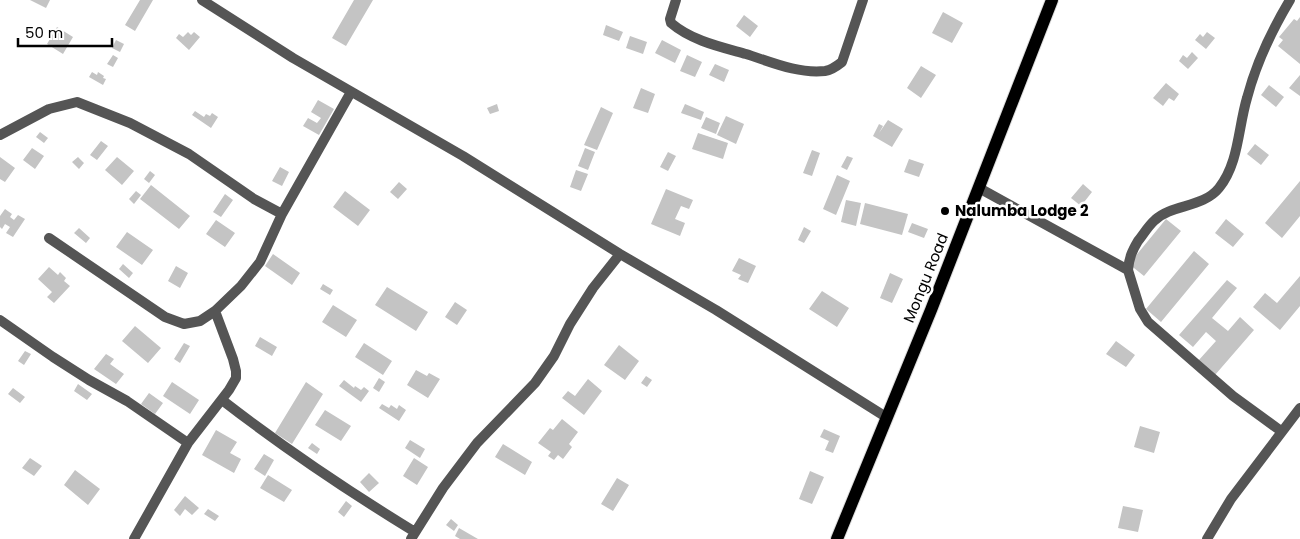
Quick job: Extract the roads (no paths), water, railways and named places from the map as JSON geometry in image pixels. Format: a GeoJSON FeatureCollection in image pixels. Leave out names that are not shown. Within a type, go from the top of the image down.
{"type":"FeatureCollection","features":[{"type":"Feature","properties":{"kind":"main road","name":"Mongu Road"},"geometry":{"type":"LineString","coordinates":[[837,539],[979,188],[1052,0]]}},
{"type":"Feature","properties":{"kind":"street"},"geometry":{"type":"LineString","coordinates":[[202,0],[293,58],[463,156],[620,254],[716,310],[886,417]]}},
{"type":"Feature","properties":{"kind":"street"},"geometry":{"type":"LineString","coordinates":[[676,0],[670,19],[671,23],[693,36],[716,46],[799,70],[826,71],[837,67],[842,62],[864,0]]}},
{"type":"Feature","properties":{"kind":"street"},"geometry":{"type":"LineString","coordinates":[[1282,431],[1233,396],[1148,322],[1140,310],[1128,270],[1128,260],[1132,251],[1155,220],[1209,197],[1226,178],[1233,159],[1246,98],[1278,20],[1290,0]]}},
{"type":"Feature","properties":{"kind":"street"},"geometry":{"type":"LineString","coordinates":[[49,238],[165,316],[184,324],[200,321],[241,286],[260,262],[282,214],[351,92]]}},
{"type":"Feature","properties":{"kind":"street"},"geometry":{"type":"LineString","coordinates":[[0,135],[48,108],[77,102],[130,123],[189,154],[254,199],[282,214]]}},
{"type":"Feature","properties":{"kind":"street"},"geometry":{"type":"LineString","coordinates":[[979,188],[1128,270]]}},
{"type":"Feature","properties":{"kind":"street"},"geometry":{"type":"LineString","coordinates":[[222,400],[270,437],[413,535],[443,488],[477,443],[535,383],[554,356],[570,324],[593,288],[620,254]]}},
{"type":"Feature","properties":{"kind":"street"},"geometry":{"type":"LineString","coordinates":[[134,539],[188,443],[222,400],[236,378],[236,371],[215,310]]}},
{"type":"Feature","properties":{"kind":"street"},"geometry":{"type":"LineString","coordinates":[[0,320],[53,357],[127,401],[188,443]]}},
{"type":"Feature","properties":{"kind":"street"},"geometry":{"type":"LineString","coordinates":[[1207,539],[1231,499],[1300,408]]}},
{"type":"Feature","properties":{"kind":"place","name":"Nalumba Lodge 2"},"geometry":{"type":"Point","coordinates":[945,211]}}]}
